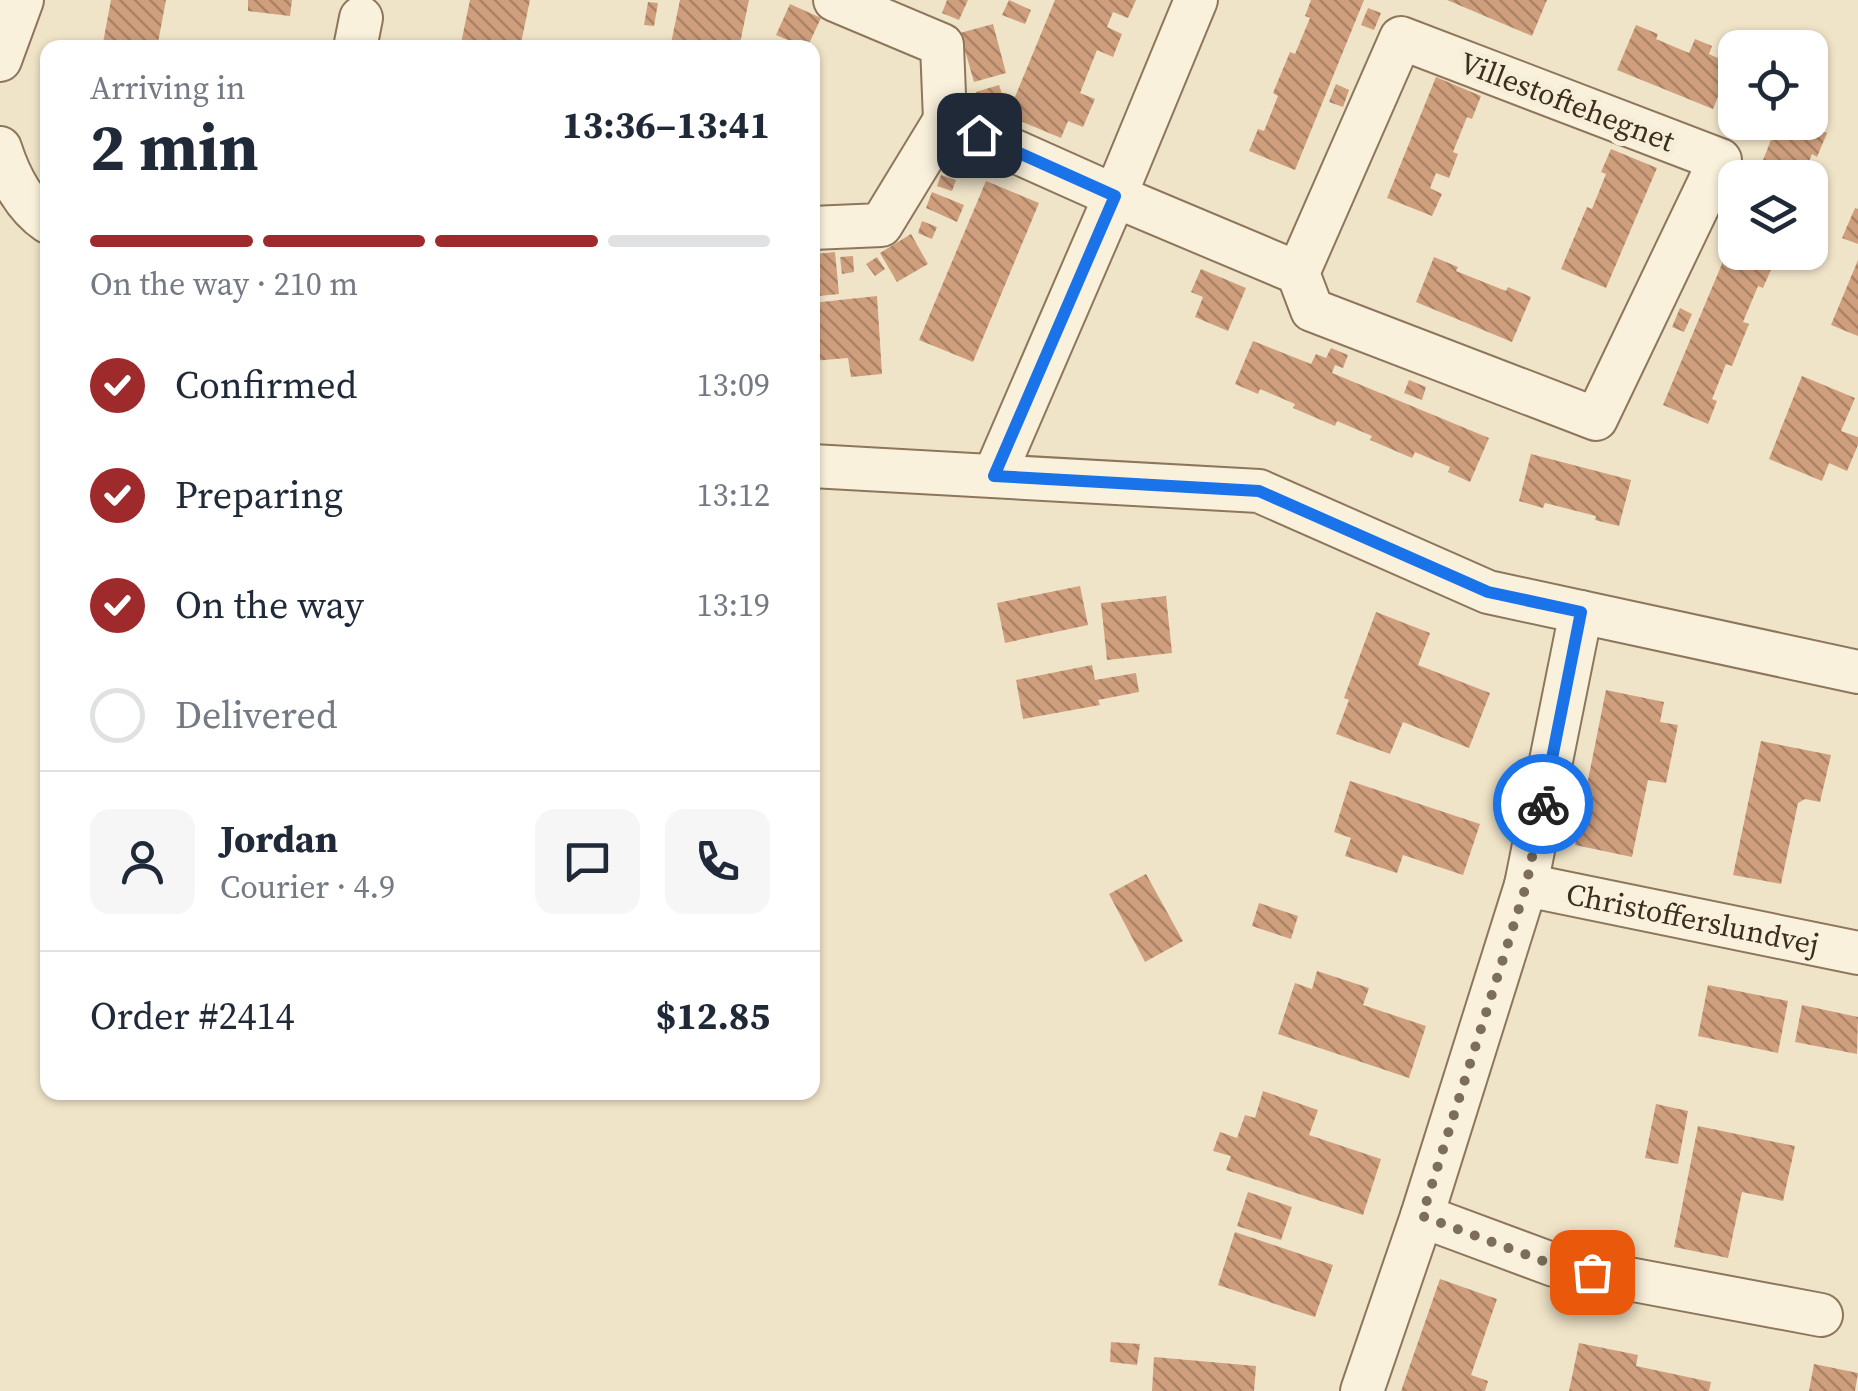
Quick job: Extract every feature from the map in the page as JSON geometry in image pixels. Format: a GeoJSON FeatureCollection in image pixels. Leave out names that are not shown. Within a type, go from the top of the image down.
{"type":"FeatureCollection","features":[{"type":"Feature","properties":{"kind":"street"},"geometry":{"type":"LineString","coordinates":[[0,60],[22,0]]}},
{"type":"Feature","properties":{"kind":"street"},"geometry":{"type":"LineString","coordinates":[[820,228],[882,225],[945,120],[942,45],[835,0]]}},
{"type":"Feature","properties":{"kind":"street"},"geometry":{"type":"LineString","coordinates":[[994,476],[1196,0]]}},
{"type":"Feature","properties":{"kind":"street","name":"Villestoftehegnet"},"geometry":{"type":"LineString","coordinates":[[1401,38],[1720,160],[1596,419],[1312,310],[1298,274],[1401,38]]}},
{"type":"Feature","properties":{"kind":"street"},"geometry":{"type":"LineString","coordinates":[[945,120],[1298,274]]}},
{"type":"Feature","properties":{"kind":"street"},"geometry":{"type":"LineString","coordinates":[[0,148],[9,176],[40,217]]}},
{"type":"Feature","properties":{"kind":"street"},"geometry":{"type":"LineString","coordinates":[[820,466],[1259,491],[1488,592],[1858,672]]}},
{"type":"Feature","properties":{"kind":"street","name":"Christofferslundvej"},"geometry":{"type":"LineString","coordinates":[[1362,1391],[1422,1216],[1526,886],[1581,612]]}},
{"type":"Feature","properties":{"kind":"street","name":"Christofferslundvej"},"geometry":{"type":"LineString","coordinates":[[1526,886],[1858,953]]}},
{"type":"Feature","properties":{"kind":"street"},"geometry":{"type":"LineString","coordinates":[[1422,1216],[1554,1265],[1821,1315]]}},
{"type":"Feature","properties":{"kind":"building"},"geometry":{"type":"Polygon","coordinates":[[[111,0],[166,0],[158,40],[104,40],[111,0]]]}},
{"type":"Feature","properties":{"kind":"building"},"geometry":{"type":"Polygon","coordinates":[[[248,0],[292,0],[290,16],[248,11],[248,0]]]}},
{"type":"Feature","properties":{"kind":"building"},"geometry":{"type":"Polygon","coordinates":[[[470,0],[530,0],[522,40],[462,40],[470,0]]]}},
{"type":"Feature","properties":{"kind":"building"},"geometry":{"type":"Polygon","coordinates":[[[680,0],[749,0],[741,40],[672,40],[680,0]]]}},
{"type":"Feature","properties":{"kind":"building"},"geometry":{"type":"Polygon","coordinates":[[[947,0],[968,0],[959,20],[942,13],[947,0]]]}},
{"type":"Feature","properties":{"kind":"building"},"geometry":{"type":"Polygon","coordinates":[[[1009,0],[1031,10],[1025,24],[1002,15],[1009,0]]]}},
{"type":"Feature","properties":{"kind":"building"},"geometry":{"type":"Polygon","coordinates":[[[1055,0],[1136,0],[1128,18],[1113,12],[1107,27],[1122,34],[1113,57],[1097,50],[1080,93],[1095,99],[1083,127],[1068,121],[1061,138],[979,104],[976,92],[999,85],[1003,97],[999,104],[1010,109],[1055,0]]]}},
{"type":"Feature","properties":{"kind":"building"},"geometry":{"type":"Polygon","coordinates":[[[1311,0],[1364,0],[1295,170],[1249,151],[1258,129],[1264,131],[1278,96],[1273,93],[1310,18],[1305,16],[1311,0]]]}},
{"type":"Feature","properties":{"kind":"building"},"geometry":{"type":"Polygon","coordinates":[[[1447,0],[1547,0],[1532,36],[1447,0]]]}},
{"type":"Feature","properties":{"kind":"building"},"geometry":{"type":"Polygon","coordinates":[[[648,2],[658,3],[654,26],[644,25],[648,2]]]}},
{"type":"Feature","properties":{"kind":"building"},"geometry":{"type":"Polygon","coordinates":[[[790,4],[821,18],[811,40],[788,40],[776,35],[790,4]]]}},
{"type":"Feature","properties":{"kind":"building"},"geometry":{"type":"Polygon","coordinates":[[[1368,8],[1381,13],[1374,30],[1361,25],[1368,8]]]}},
{"type":"Feature","properties":{"kind":"building"},"geometry":{"type":"Polygon","coordinates":[[[993,24],[1006,73],[974,82],[960,33],[993,24]]]}},
{"type":"Feature","properties":{"kind":"building"},"geometry":{"type":"Polygon","coordinates":[[[1636,25],[1658,34],[1656,39],[1689,53],[1695,39],[1712,46],[1709,54],[1718,58],[1718,96],[1713,109],[1617,70],[1636,25]]]}},
{"type":"Feature","properties":{"kind":"building"},"geometry":{"type":"Polygon","coordinates":[[[1436,77],[1481,96],[1472,119],[1467,117],[1453,152],[1458,154],[1449,178],[1436,173],[1430,188],[1442,194],[1432,216],[1387,198],[1436,77]]]}},
{"type":"Feature","properties":{"kind":"building"},"geometry":{"type":"Polygon","coordinates":[[[1336,84],[1349,90],[1343,107],[1329,102],[1336,84]]]}},
{"type":"Feature","properties":{"kind":"building"},"geometry":{"type":"Polygon","coordinates":[[[1771,140],[1824,140],[1817,157],[1812,154],[1810,160],[1763,160],[1771,140]]]}},
{"type":"Feature","properties":{"kind":"building"},"geometry":{"type":"Polygon","coordinates":[[[1611,149],[1657,168],[1606,288],[1561,269],[1587,207],[1592,209],[1611,149]]]}},
{"type":"Feature","properties":{"kind":"building"},"geometry":{"type":"Polygon","coordinates":[[[941,175],[956,180],[952,191],[937,186],[941,175]]]}},
{"type":"Feature","properties":{"kind":"building"},"geometry":{"type":"Polygon","coordinates":[[[986,181],[1039,203],[973,362],[919,340],[986,181]]]}},
{"type":"Feature","properties":{"kind":"building"},"geometry":{"type":"Polygon","coordinates":[[[932,192],[964,205],[957,222],[926,208],[932,192]]]}},
{"type":"Feature","properties":{"kind":"building"},"geometry":{"type":"Polygon","coordinates":[[[1855,208],[1858,209],[1858,244],[1842,238],[1855,208]]]}},
{"type":"Feature","properties":{"kind":"building"},"geometry":{"type":"Polygon","coordinates":[[[922,221],[937,227],[932,239],[918,233],[922,221]]]}},
{"type":"Feature","properties":{"kind":"building"},"geometry":{"type":"Polygon","coordinates":[[[911,234],[928,264],[897,282],[880,253],[911,234]]]}},
{"type":"Feature","properties":{"kind":"building"},"geometry":{"type":"Polygon","coordinates":[[[835,252],[839,294],[820,296],[820,254],[835,252]]]}},
{"type":"Feature","properties":{"kind":"building"},"geometry":{"type":"Polygon","coordinates":[[[853,256],[854,272],[842,274],[840,257],[853,256]]]}},
{"type":"Feature","properties":{"kind":"building"},"geometry":{"type":"Polygon","coordinates":[[[877,257],[885,269],[875,276],[866,264],[877,257]]]}},
{"type":"Feature","properties":{"kind":"building"},"geometry":{"type":"Polygon","coordinates":[[[1434,257],[1458,267],[1456,271],[1531,297],[1512,342],[1416,302],[1434,257]]]}},
{"type":"Feature","properties":{"kind":"building"},"geometry":{"type":"Polygon","coordinates":[[[1858,260],[1858,336],[1831,325],[1858,260]]]}},
{"type":"Feature","properties":{"kind":"building"},"geometry":{"type":"Polygon","coordinates":[[[1201,269],[1246,288],[1228,331],[1195,317],[1203,297],[1191,292],[1201,269]]]}},
{"type":"Feature","properties":{"kind":"building"},"geometry":{"type":"Polygon","coordinates":[[[1719,270],[1771,270],[1763,288],[1758,286],[1743,322],[1749,324],[1732,366],[1726,364],[1712,399],[1717,401],[1708,424],[1663,405],[1719,270]]]}},
{"type":"Feature","properties":{"kind":"building"},"geometry":{"type":"Polygon","coordinates":[[[877,296],[882,374],[851,377],[848,358],[820,360],[820,302],[877,296]]]}},
{"type":"Feature","properties":{"kind":"building"},"geometry":{"type":"Polygon","coordinates":[[[1680,308],[1692,314],[1684,332],[1672,327],[1680,308]]]}},
{"type":"Feature","properties":{"kind":"building"},"geometry":{"type":"Polygon","coordinates":[[[1253,341],[1311,364],[1316,354],[1326,358],[1331,348],[1348,355],[1343,368],[1335,365],[1332,373],[1489,438],[1470,482],[1448,472],[1450,467],[1415,452],[1412,458],[1337,421],[1335,426],[1260,389],[1258,394],[1235,384],[1253,341]]]}},
{"type":"Feature","properties":{"kind":"building"},"geometry":{"type":"Polygon","coordinates":[[[1802,376],[1855,398],[1841,431],[1858,437],[1858,445],[1847,471],[1829,463],[1822,481],[1769,459],[1802,376]]]}},
{"type":"Feature","properties":{"kind":"building"},"geometry":{"type":"Polygon","coordinates":[[[1409,380],[1426,387],[1422,400],[1404,393],[1409,380]]]}},
{"type":"Feature","properties":{"kind":"building"},"geometry":{"type":"Polygon","coordinates":[[[1531,454],[1631,480],[1619,526],[1545,503],[1543,508],[1519,501],[1531,454]]]}},
{"type":"Feature","properties":{"kind":"building"},"geometry":{"type":"Polygon","coordinates":[[[1080,586],[1088,625],[1005,643],[997,603],[1080,586]]]}},
{"type":"Feature","properties":{"kind":"building"},"geometry":{"type":"Polygon","coordinates":[[[1166,596],[1172,653],[1107,660],[1101,603],[1166,596]]]}},
{"type":"Feature","properties":{"kind":"building"},"geometry":{"type":"Polygon","coordinates":[[[1376,612],[1430,633],[1418,665],[1490,693],[1469,748],[1403,722],[1390,754],[1336,734],[1349,700],[1344,698],[1376,612]]]}},
{"type":"Feature","properties":{"kind":"building"},"geometry":{"type":"Polygon","coordinates":[[[1092,665],[1095,680],[1136,673],[1139,692],[1098,700],[1100,705],[1023,719],[1016,680],[1092,665]]]}},
{"type":"Feature","properties":{"kind":"building"},"geometry":{"type":"Polygon","coordinates":[[[1606,690],[1664,702],[1660,722],[1678,725],[1666,783],[1648,780],[1632,857],[1575,845],[1606,690]]]}},
{"type":"Feature","properties":{"kind":"building"},"geometry":{"type":"Polygon","coordinates":[[[1761,741],[1831,755],[1820,802],[1805,799],[1798,803],[1781,884],[1733,875],[1761,741]]]}},
{"type":"Feature","properties":{"kind":"building"},"geometry":{"type":"Polygon","coordinates":[[[1350,781],[1480,824],[1463,875],[1403,855],[1397,873],[1345,856],[1351,838],[1334,832],[1350,781]]]}},
{"type":"Feature","properties":{"kind":"building"},"geometry":{"type":"Polygon","coordinates":[[[1146,874],[1183,941],[1145,962],[1109,894],[1146,874]]]}},
{"type":"Feature","properties":{"kind":"building"},"geometry":{"type":"Polygon","coordinates":[[[1259,903],[1298,916],[1291,939],[1252,926],[1259,903]]]}},
{"type":"Feature","properties":{"kind":"building"},"geometry":{"type":"Polygon","coordinates":[[[1317,971],[1369,988],[1363,1005],[1426,1026],[1409,1078],[1278,1034],[1295,983],[1312,989],[1317,971]]]}},
{"type":"Feature","properties":{"kind":"building"},"geometry":{"type":"Polygon","coordinates":[[[1708,985],[1788,1001],[1778,1053],[1698,1036],[1708,985]]]}},
{"type":"Feature","properties":{"kind":"building"},"geometry":{"type":"Polygon","coordinates":[[[1802,1005],[1858,1017],[1857,1054],[1795,1042],[1802,1005]]]}},
{"type":"Feature","properties":{"kind":"building"},"geometry":{"type":"Polygon","coordinates":[[[1263,1091],[1318,1110],[1309,1135],[1381,1159],[1363,1215],[1226,1170],[1231,1156],[1213,1151],[1220,1132],[1237,1138],[1245,1115],[1255,1118],[1263,1091]]]}},
{"type":"Feature","properties":{"kind":"building"},"geometry":{"type":"Polygon","coordinates":[[[1656,1104],[1688,1111],[1678,1164],[1645,1158],[1656,1104]]]}},
{"type":"Feature","properties":{"kind":"building"},"geometry":{"type":"Polygon","coordinates":[[[1698,1126],[1795,1146],[1783,1201],[1742,1192],[1728,1258],[1674,1247],[1698,1126]]]}},
{"type":"Feature","properties":{"kind":"building"},"geometry":{"type":"Polygon","coordinates":[[[1248,1192],[1292,1207],[1281,1240],[1237,1226],[1248,1192]]]}},
{"type":"Feature","properties":{"kind":"building"},"geometry":{"type":"Polygon","coordinates":[[[1235,1232],[1333,1265],[1315,1317],[1218,1285],[1235,1232]]]}},
{"type":"Feature","properties":{"kind":"building"},"geometry":{"type":"Polygon","coordinates":[[[1440,1279],[1497,1299],[1471,1375],[1488,1381],[1485,1391],[1401,1391],[1440,1279]]]}},
{"type":"Feature","properties":{"kind":"building"},"geometry":{"type":"Polygon","coordinates":[[[1111,1342],[1140,1344],[1137,1365],[1110,1362],[1111,1342]]]}},
{"type":"Feature","properties":{"kind":"building"},"geometry":{"type":"Polygon","coordinates":[[[1579,1343],[1638,1355],[1636,1366],[1711,1382],[1709,1391],[1569,1391],[1579,1343]]]}},
{"type":"Feature","properties":{"kind":"building"},"geometry":{"type":"Polygon","coordinates":[[[1154,1357],[1256,1366],[1254,1391],[1152,1391],[1154,1357]]]}},
{"type":"Feature","properties":{"kind":"building"},"geometry":{"type":"Polygon","coordinates":[[[1814,1364],[1858,1373],[1855,1391],[1809,1391],[1814,1364]]]}},
{"type":"Feature","properties":{"kind":"way so far"},"geometry":{"type":"LineString","coordinates":[[1543,804],[1526,886],[1422,1216],[1554,1265],[1592,1272]]}},
{"type":"Feature","properties":{"kind":"route"},"geometry":{"type":"LineString","coordinates":[[979,135],[1115,196],[994,476],[1259,491],[1488,592],[1581,612],[1543,804]]}}]}
